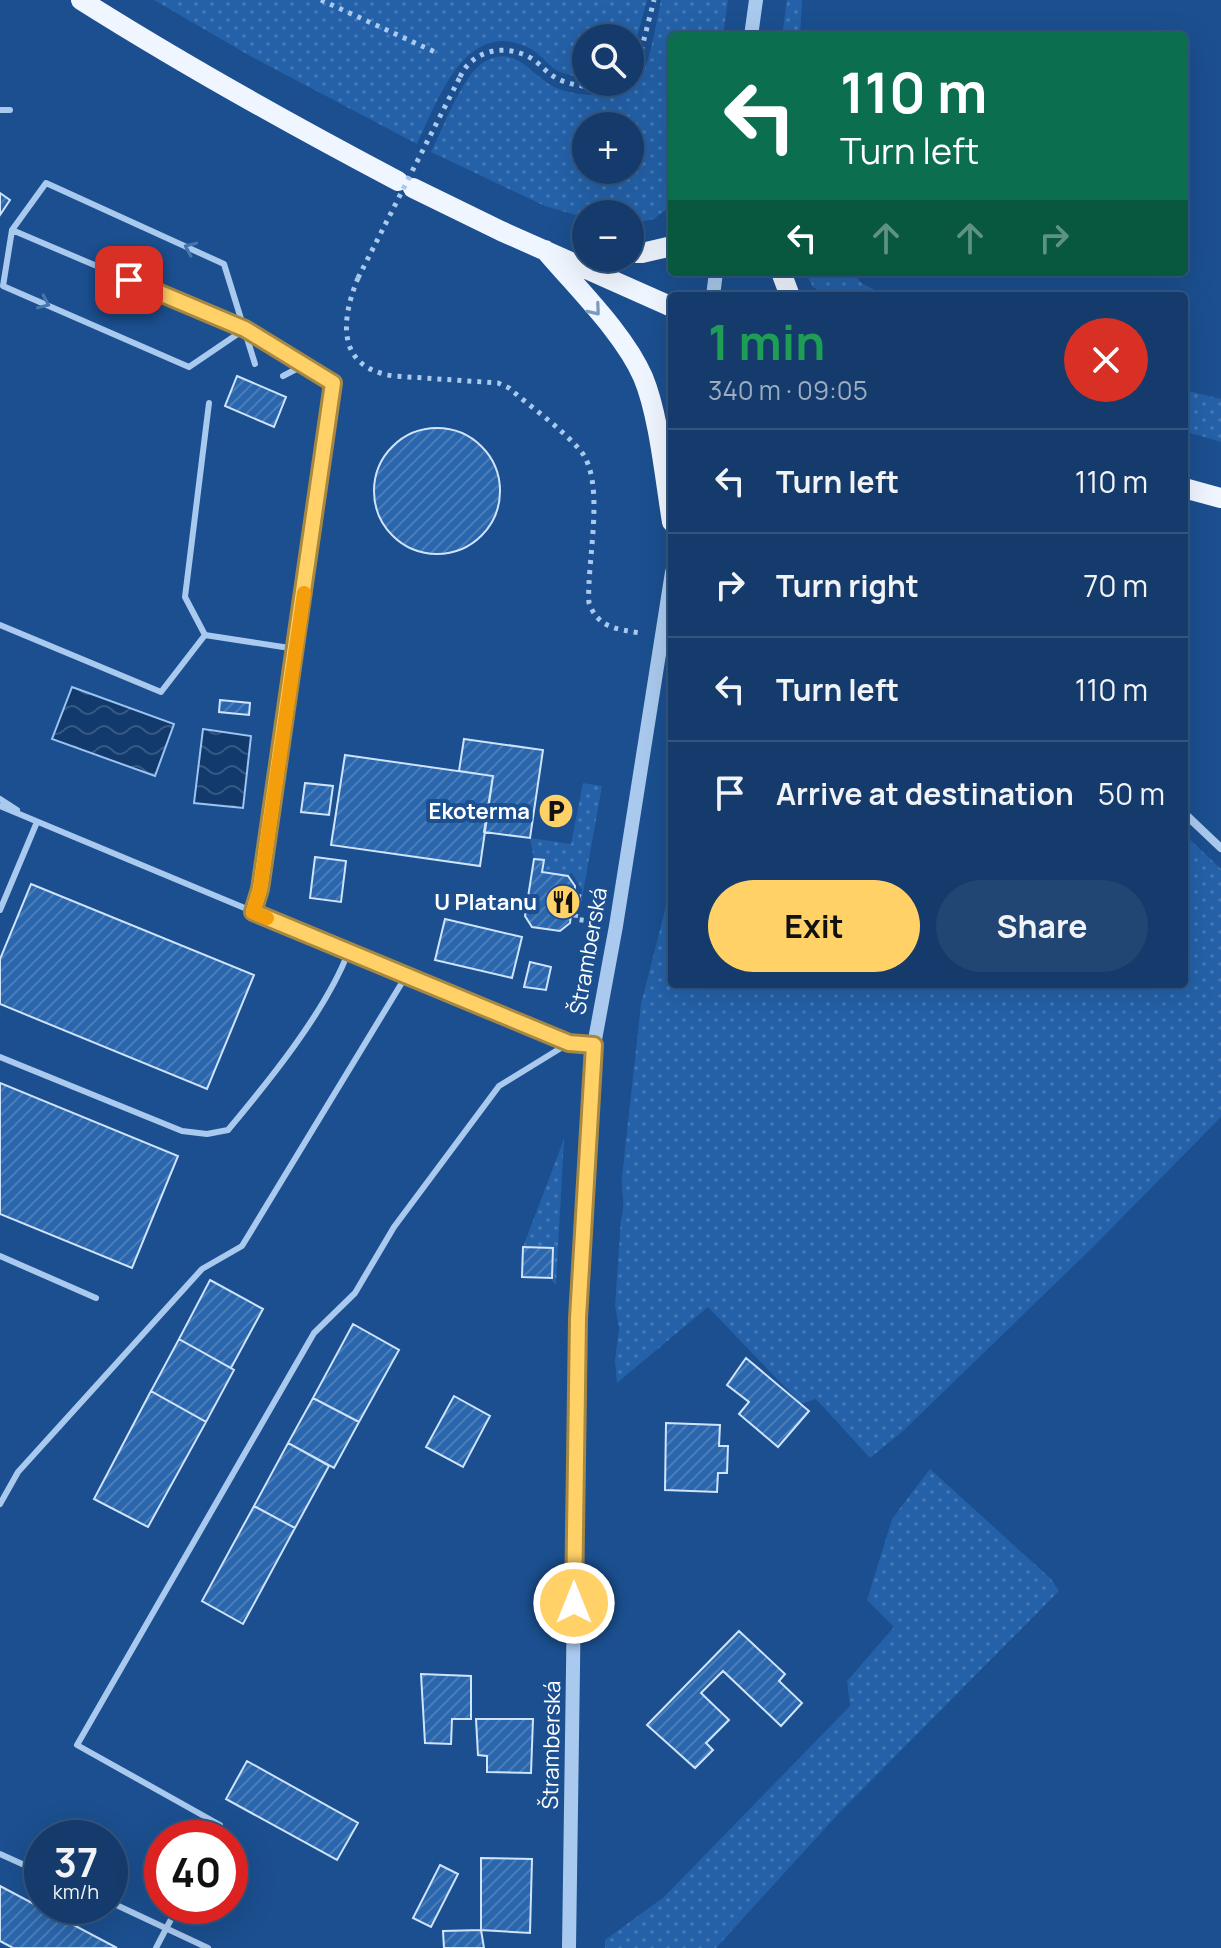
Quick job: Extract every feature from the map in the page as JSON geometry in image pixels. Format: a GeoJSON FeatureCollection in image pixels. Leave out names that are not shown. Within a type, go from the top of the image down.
{"type":"FeatureCollection","features":[{"type":"Feature","properties":{"kind":"main road"},"geometry":{"type":"LineString","coordinates":[[81,0],[175,59],[282,120],[406,184],[668,305]]}},
{"type":"Feature","properties":{"kind":"main road"},"geometry":{"type":"LineString","coordinates":[[644,253],[668,247]]}},
{"type":"Feature","properties":{"kind":"main road"},"geometry":{"type":"LineString","coordinates":[[545,250],[572,251]]}},
{"type":"Feature","properties":{"kind":"main road"},"geometry":{"type":"LineString","coordinates":[[545,250],[626,346],[642,376],[652,408],[668,499]]}},
{"type":"Feature","properties":{"kind":"main road"},"geometry":{"type":"LineString","coordinates":[[1188,489],[1221,498]]}},
{"type":"Feature","properties":{"kind":"street"},"geometry":{"type":"LineString","coordinates":[[752,32],[756,0]]}},
{"type":"Feature","properties":{"kind":"street","name":"Štramberská"},"geometry":{"type":"LineString","coordinates":[[569,1948],[578,1318],[594,1045],[668,615]]}},
{"type":"Feature","properties":{"kind":"street"},"geometry":{"type":"LineString","coordinates":[[1188,817],[1221,848]]}},
{"type":"Feature","properties":{"kind":"lane"},"geometry":{"type":"LineString","coordinates":[[0,110],[10,110]]}},
{"type":"Feature","properties":{"kind":"lane"},"geometry":{"type":"LineString","coordinates":[[245,329],[189,367],[3,286],[12,230],[46,183],[224,264],[245,329],[255,364]]}},
{"type":"Feature","properties":{"kind":"lane"},"geometry":{"type":"LineString","coordinates":[[12,230],[245,329],[333,383],[260,889],[253,912]]}},
{"type":"Feature","properties":{"kind":"lane"},"geometry":{"type":"LineString","coordinates":[[283,376],[304,365]]}},
{"type":"Feature","properties":{"kind":"lane"},"geometry":{"type":"LineString","coordinates":[[205,635],[185,597],[209,403]]}},
{"type":"Feature","properties":{"kind":"lane"},"geometry":{"type":"LineString","coordinates":[[0,625],[161,692],[205,635]]}},
{"type":"Feature","properties":{"kind":"lane"},"geometry":{"type":"LineString","coordinates":[[205,635],[296,649]]}},
{"type":"Feature","properties":{"kind":"lane"},"geometry":{"type":"LineString","coordinates":[[0,799],[37,823]]}},
{"type":"Feature","properties":{"kind":"lane"},"geometry":{"type":"LineString","coordinates":[[0,806],[569,1043],[594,1045]]}},
{"type":"Feature","properties":{"kind":"lane"},"geometry":{"type":"LineString","coordinates":[[0,910],[37,823]]}},
{"type":"Feature","properties":{"kind":"lane"},"geometry":{"type":"LineString","coordinates":[[0,1057],[182,1131],[207,1134],[228,1130],[298,1037],[340,974],[348,953]]}},
{"type":"Feature","properties":{"kind":"lane"},"geometry":{"type":"LineString","coordinates":[[0,1504],[18,1472],[202,1269],[242,1246],[406,976]]}},
{"type":"Feature","properties":{"kind":"lane"},"geometry":{"type":"LineString","coordinates":[[211,1820],[77,1745],[314,1333],[355,1293],[394,1227],[499,1086],[569,1043]]}},
{"type":"Feature","properties":{"kind":"lane"},"geometry":{"type":"LineString","coordinates":[[0,1256],[96,1298]]}},
{"type":"Feature","properties":{"kind":"lane"},"geometry":{"type":"LineString","coordinates":[[0,1854],[24,1865]]}},
{"type":"Feature","properties":{"kind":"lane"},"geometry":{"type":"LineString","coordinates":[[128,1910],[208,1948]]}},
{"type":"Feature","properties":{"kind":"lane"},"geometry":{"type":"LineString","coordinates":[[156,1948],[169,1924]]}},
{"type":"Feature","properties":{"kind":"path"},"geometry":{"type":"LineString","coordinates":[[321,0],[435,52]]}},
{"type":"Feature","properties":{"kind":"path"},"geometry":{"type":"LineString","coordinates":[[644,39],[654,0]]}},
{"type":"Feature","properties":{"kind":"path"},"geometry":{"type":"LineString","coordinates":[[572,82],[561,81],[521,53],[492,50],[475,59],[460,77],[358,278],[347,307],[347,339],[352,354],[378,374],[498,383],[509,388],[580,450],[589,468],[595,511],[589,593],[593,613],[604,625],[613,629],[666,637]]}},
{"type":"Feature","properties":{"kind":"path"},"geometry":{"type":"LineString","coordinates":[[579,894],[575,919],[616,926]]}},
{"type":"Feature","properties":{"kind":"shaded area"},"geometry":{"type":"Polygon","coordinates":[[[154,0],[647,0],[641,24],[572,24],[572,75],[559,72],[531,49],[505,41],[486,44],[470,54],[444,88],[417,144],[252,57],[154,0]]]}},
{"type":"Feature","properties":{"kind":"shaded area"},"geometry":{"type":"Polygon","coordinates":[[[661,0],[728,0],[724,32],[668,32],[668,208],[654,219],[644,221],[644,200],[572,200],[572,214],[545,206],[431,152],[468,78],[484,62],[495,57],[504,56],[520,61],[549,84],[572,93],[572,96],[644,96],[646,65],[661,0]]]}},
{"type":"Feature","properties":{"kind":"shaded area"},"geometry":{"type":"Polygon","coordinates":[[[787,0],[802,0],[800,32],[783,32],[787,0]]]}},
{"type":"Feature","properties":{"kind":"shaded area"},"geometry":{"type":"Polygon","coordinates":[[[807,276],[855,276],[878,292],[820,292],[813,287],[807,276]]]}},
{"type":"Feature","properties":{"kind":"shaded area"},"geometry":{"type":"Polygon","coordinates":[[[1188,391],[1221,399],[1221,442],[1188,432],[1188,391]]]}},
{"type":"Feature","properties":{"kind":"shaded area"},"geometry":{"type":"Polygon","coordinates":[[[583,783],[602,786],[579,915],[582,890],[572,873],[568,876],[542,872],[544,860],[534,859],[530,838],[571,844],[583,783]]]}},
{"type":"Feature","properties":{"kind":"shaded area"},"geometry":{"type":"Polygon","coordinates":[[[1188,838],[1221,869],[1221,1117],[1092,1248],[903,1431],[870,1458],[816,1399],[801,1404],[708,1307],[617,1383],[615,1361],[619,1328],[615,1306],[623,1208],[622,1177],[641,1004],[668,899],[668,988],[1188,988],[1188,838]]]}},
{"type":"Feature","properties":{"kind":"shaded area"},"geometry":{"type":"Polygon","coordinates":[[[564,1139],[556,1285],[523,1247],[564,1139]]]}},
{"type":"Feature","properties":{"kind":"shaded area"},"geometry":{"type":"Polygon","coordinates":[[[930,1469],[1051,1579],[1059,1591],[840,1812],[716,1948],[605,1948],[605,1940],[664,1897],[850,1706],[847,1681],[894,1627],[867,1600],[892,1519],[930,1469]]]}},
{"type":"Feature","properties":{"kind":"water"},"geometry":{"type":"Polygon","coordinates":[[[72,687],[174,724],[155,776],[52,739],[72,687]]]}},
{"type":"Feature","properties":{"kind":"water"},"geometry":{"type":"Polygon","coordinates":[[[203,729],[251,736],[243,808],[194,803],[203,729]]]}},
{"type":"Feature","properties":{"kind":"building"},"geometry":{"type":"Polygon","coordinates":[[[0,193],[10,200],[0,215],[0,193]]]}},
{"type":"Feature","properties":{"kind":"building"},"geometry":{"type":"Polygon","coordinates":[[[237,376],[286,397],[274,427],[225,406],[237,376]]]}},
{"type":"Feature","properties":{"kind":"building"},"geometry":{"type":"Polygon","coordinates":[[[437,428],[461,433],[482,446],[495,467],[500,491],[495,515],[482,536],[461,549],[437,554],[413,549],[392,536],[379,515],[374,491],[379,467],[392,446],[413,433],[437,428]]]}},
{"type":"Feature","properties":{"kind":"building"},"geometry":{"type":"Polygon","coordinates":[[[220,700],[250,703],[249,715],[219,712],[220,700]]]}},
{"type":"Feature","properties":{"kind":"building"},"geometry":{"type":"Polygon","coordinates":[[[464,739],[543,750],[530,838],[484,832],[493,776],[459,771],[464,739]]]}},
{"type":"Feature","properties":{"kind":"building"},"geometry":{"type":"Polygon","coordinates":[[[345,755],[493,776],[480,866],[331,845],[345,755]]]}},
{"type":"Feature","properties":{"kind":"building"},"geometry":{"type":"Polygon","coordinates":[[[305,783],[333,786],[329,815],[301,812],[305,783]]]}},
{"type":"Feature","properties":{"kind":"building"},"geometry":{"type":"Polygon","coordinates":[[[315,857],[346,861],[341,902],[310,898],[315,857]]]}},
{"type":"Feature","properties":{"kind":"building"},"geometry":{"type":"Polygon","coordinates":[[[534,859],[544,860],[542,872],[568,876],[575,886],[570,923],[560,931],[532,927],[525,916],[534,859]]]}},
{"type":"Feature","properties":{"kind":"building"},"geometry":{"type":"Polygon","coordinates":[[[31,884],[254,975],[207,1089],[0,1004],[0,959],[31,884]]]}},
{"type":"Feature","properties":{"kind":"building"},"geometry":{"type":"Polygon","coordinates":[[[445,919],[522,937],[512,978],[435,960],[445,919]]]}},
{"type":"Feature","properties":{"kind":"building"},"geometry":{"type":"Polygon","coordinates":[[[530,962],[551,967],[546,990],[524,987],[530,962]]]}},
{"type":"Feature","properties":{"kind":"building"},"geometry":{"type":"Polygon","coordinates":[[[0,1083],[178,1156],[132,1268],[0,1214],[0,1083]]]}},
{"type":"Feature","properties":{"kind":"building"},"geometry":{"type":"Polygon","coordinates":[[[523,1247],[553,1248],[552,1278],[522,1277],[523,1247]]]}},
{"type":"Feature","properties":{"kind":"building"},"geometry":{"type":"Polygon","coordinates":[[[210,1280],[263,1309],[231,1368],[179,1339],[210,1280]]]}},
{"type":"Feature","properties":{"kind":"building"},"geometry":{"type":"Polygon","coordinates":[[[353,1324],[399,1350],[359,1422],[313,1398],[353,1324]]]}},
{"type":"Feature","properties":{"kind":"building"},"geometry":{"type":"Polygon","coordinates":[[[179,1339],[234,1370],[206,1422],[151,1391],[179,1339]]]}},
{"type":"Feature","properties":{"kind":"building"},"geometry":{"type":"Polygon","coordinates":[[[746,1358],[809,1411],[778,1447],[739,1414],[749,1402],[727,1385],[746,1358]]]}},
{"type":"Feature","properties":{"kind":"building"},"geometry":{"type":"Polygon","coordinates":[[[151,1391],[206,1422],[148,1527],[94,1499],[151,1391]]]}},
{"type":"Feature","properties":{"kind":"building"},"geometry":{"type":"Polygon","coordinates":[[[454,1396],[490,1416],[463,1467],[426,1447],[454,1396]]]}},
{"type":"Feature","properties":{"kind":"building"},"geometry":{"type":"Polygon","coordinates":[[[313,1398],[359,1422],[334,1468],[288,1443],[313,1398]]]}},
{"type":"Feature","properties":{"kind":"building"},"geometry":{"type":"Polygon","coordinates":[[[666,1423],[720,1425],[719,1446],[728,1446],[727,1473],[718,1473],[717,1492],[665,1490],[666,1423]]]}},
{"type":"Feature","properties":{"kind":"building"},"geometry":{"type":"Polygon","coordinates":[[[288,1443],[329,1466],[295,1528],[254,1506],[288,1443]]]}},
{"type":"Feature","properties":{"kind":"building"},"geometry":{"type":"Polygon","coordinates":[[[254,1506],[295,1528],[243,1624],[202,1601],[254,1506]]]}},
{"type":"Feature","properties":{"kind":"building"},"geometry":{"type":"Polygon","coordinates":[[[739,1631],[785,1674],[779,1681],[802,1703],[781,1726],[723,1671],[701,1693],[729,1720],[706,1743],[713,1750],[695,1768],[647,1725],[739,1631]]]}},
{"type":"Feature","properties":{"kind":"building"},"geometry":{"type":"Polygon","coordinates":[[[421,1674],[471,1676],[471,1719],[452,1719],[451,1744],[425,1743],[421,1674]]]}},
{"type":"Feature","properties":{"kind":"building"},"geometry":{"type":"Polygon","coordinates":[[[476,1719],[533,1719],[531,1773],[487,1772],[487,1756],[478,1755],[476,1719]]]}},
{"type":"Feature","properties":{"kind":"building"},"geometry":{"type":"Polygon","coordinates":[[[247,1761],[358,1823],[337,1860],[226,1799],[247,1761]]]}},
{"type":"Feature","properties":{"kind":"building"},"geometry":{"type":"Polygon","coordinates":[[[481,1858],[532,1859],[530,1933],[481,1930],[481,1858]]]}},
{"type":"Feature","properties":{"kind":"building"},"geometry":{"type":"Polygon","coordinates":[[[440,1865],[458,1874],[431,1927],[413,1918],[440,1865]]]}},
{"type":"Feature","properties":{"kind":"building"},"geometry":{"type":"Polygon","coordinates":[[[0,1886],[24,1899],[24,1924],[72,1924],[117,1948],[13,1948],[0,1941],[0,1886]]]}},
{"type":"Feature","properties":{"kind":"building"},"geometry":{"type":"Polygon","coordinates":[[[481,1930],[484,1948],[444,1948],[443,1931],[481,1930]]]}},
{"type":"Feature","properties":{"kind":"slow traffic"},"geometry":{"type":"LineString","coordinates":[[267,918],[253,912],[260,889],[304,593]]}},
{"type":"Feature","properties":{"kind":"place","name":"Ekoterma"},"geometry":{"type":"Point","coordinates":[556,811]}},
{"type":"Feature","properties":{"kind":"place","name":"U Platanu"},"geometry":{"type":"Point","coordinates":[563,902]}},
{"type":"Feature","properties":{"kind":"route"},"geometry":{"type":"LineString","coordinates":[[129,280],[245,329],[333,383],[260,889],[253,912],[569,1043],[594,1045],[578,1318],[574,1603]]}}]}
